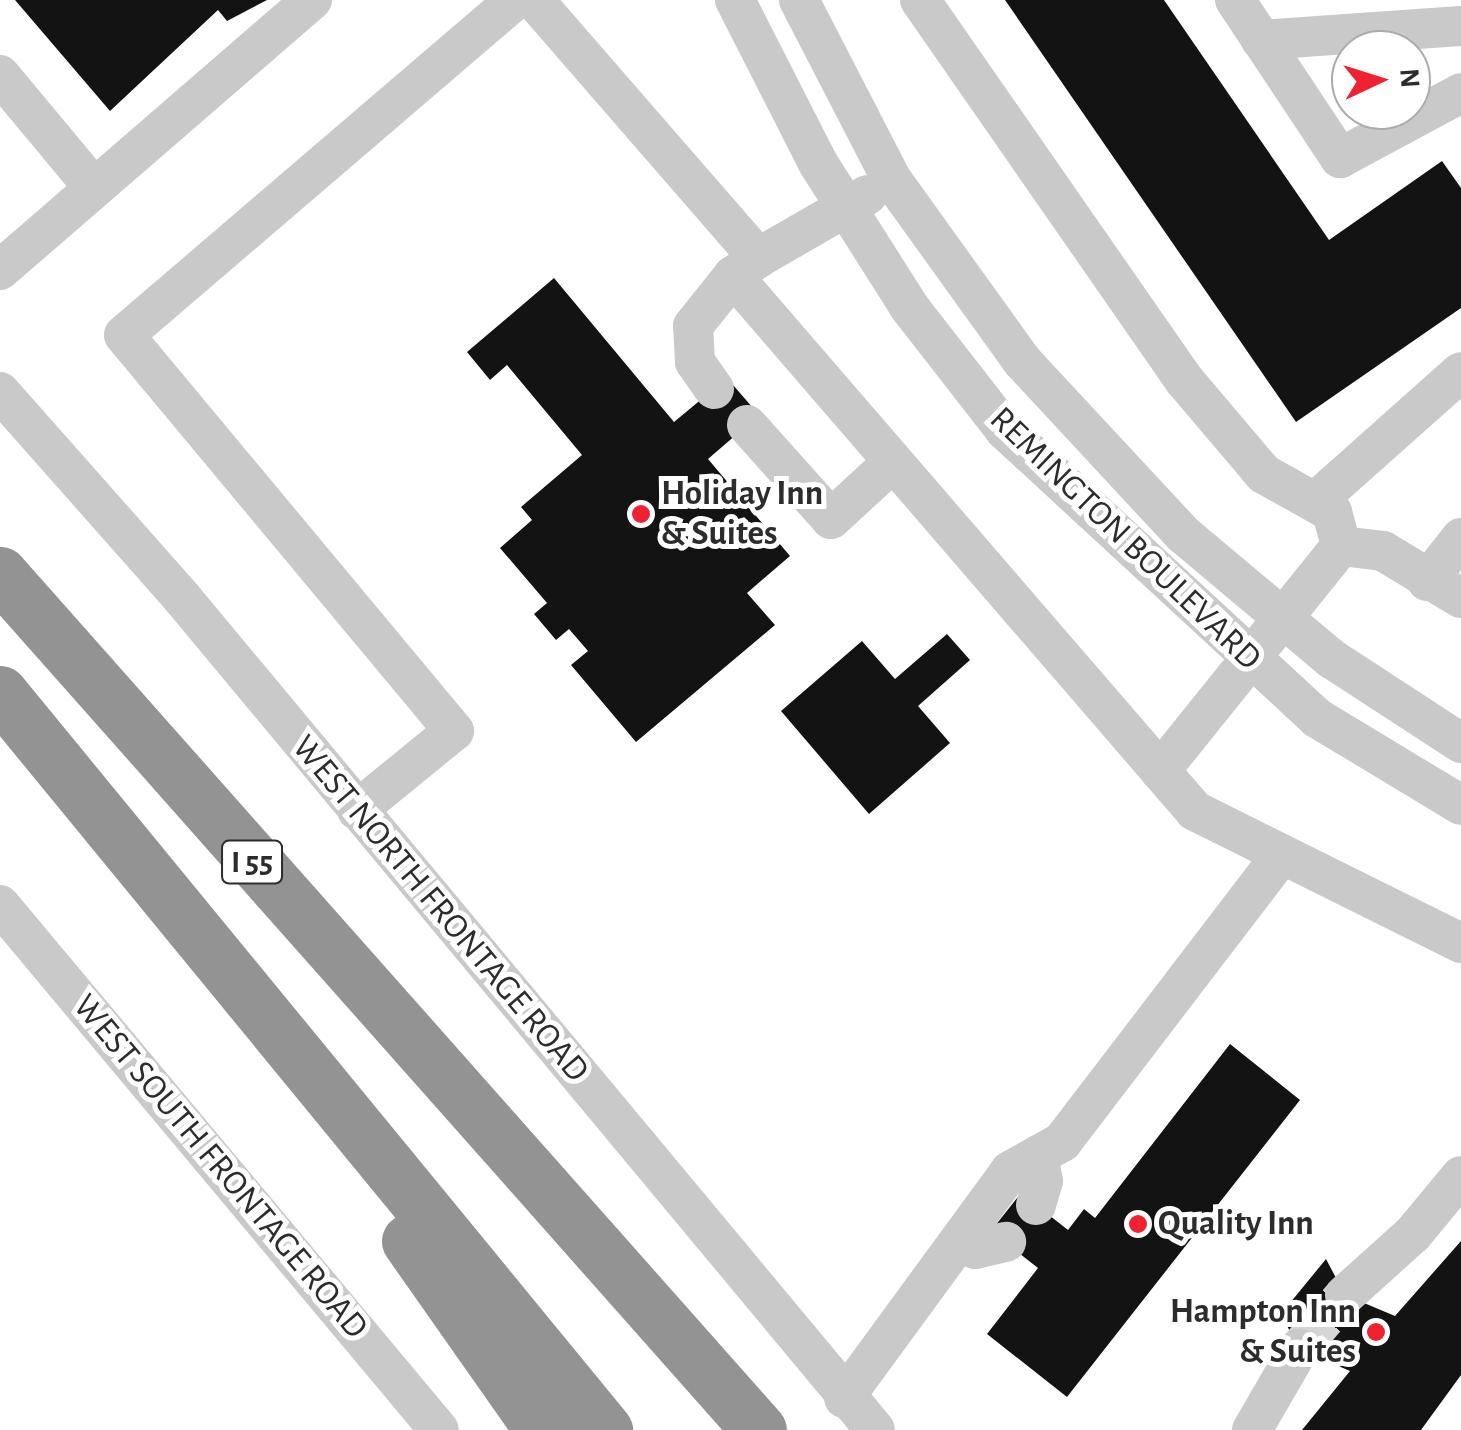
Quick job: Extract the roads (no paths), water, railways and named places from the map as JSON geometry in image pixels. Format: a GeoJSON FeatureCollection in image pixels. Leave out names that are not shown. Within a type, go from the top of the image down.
{"type":"FeatureCollection","features":[{"type":"Feature","properties":{"kind":"highway","name":"I 55"},"geometry":{"type":"LineString","coordinates":[[0,574],[504,1150],[719,1430]]}},
{"type":"Feature","properties":{"kind":"highway","name":"I 55"},"geometry":{"type":"LineString","coordinates":[[0,693],[129,841],[605,1430]]}},
{"type":"Feature","properties":{"kind":"highway"},"geometry":{"type":"LineString","coordinates":[[129,841],[542,1430]]}},
{"type":"Feature","properties":{"kind":"highway"},"geometry":{"type":"LineString","coordinates":[[504,1150],[759,1430]]}},
{"type":"Feature","properties":{"kind":"street"},"geometry":{"type":"LineString","coordinates":[[0,270],[312,0]]}},
{"type":"Feature","properties":{"kind":"street"},"geometry":{"type":"LineString","coordinates":[[357,810],[454,732],[124,335],[515,0]]}},
{"type":"Feature","properties":{"kind":"street"},"geometry":{"type":"LineString","coordinates":[[534,0],[745,267],[892,463],[1195,811],[1461,943]]}},
{"type":"Feature","properties":{"kind":"street","name":"REMINGTON BOULEVARD"},"geometry":{"type":"LineString","coordinates":[[734,0],[846,207],[910,308],[1005,430],[1249,660],[1317,718],[1461,805]]}},
{"type":"Feature","properties":{"kind":"street","name":"REMINGTON BOULEVARD"},"geometry":{"type":"LineString","coordinates":[[799,0],[892,180],[1023,362],[1184,535],[1284,618],[1461,743]]}},
{"type":"Feature","properties":{"kind":"street"},"geometry":{"type":"LineString","coordinates":[[920,0],[1184,382],[1264,474],[1332,512],[1341,546]]}},
{"type":"Feature","properties":{"kind":"street"},"geometry":{"type":"LineString","coordinates":[[1235,0],[1340,158],[1460,92],[1461,68]]}},
{"type":"Feature","properties":{"kind":"street"},"geometry":{"type":"LineString","coordinates":[[1262,40],[1461,26]]}},
{"type":"Feature","properties":{"kind":"street"},"geometry":{"type":"LineString","coordinates":[[0,75],[94,188]]}},
{"type":"Feature","properties":{"kind":"street"},"geometry":{"type":"LineString","coordinates":[[714,389],[695,362],[694,326],[745,267],[892,180]]}},
{"type":"Feature","properties":{"kind":"street"},"geometry":{"type":"LineString","coordinates":[[1315,502],[1461,372]]}},
{"type":"Feature","properties":{"kind":"street","name":"WEST NORTH FRONTAGE ROAD"},"geometry":{"type":"LineString","coordinates":[[0,392],[357,810],[844,1398],[875,1430]]}},
{"type":"Feature","properties":{"kind":"street"},"geometry":{"type":"LineString","coordinates":[[746,426],[831,518],[892,463]]}},
{"type":"Feature","properties":{"kind":"street"},"geometry":{"type":"LineString","coordinates":[[1341,546],[1383,551],[1444,590],[1461,538]]}},
{"type":"Feature","properties":{"kind":"street"},"geometry":{"type":"LineString","coordinates":[[1160,771],[1341,546]]}},
{"type":"Feature","properties":{"kind":"street"},"geometry":{"type":"LineString","coordinates":[[844,1398],[1010,1171],[1062,1142],[1282,854]]}},
{"type":"Feature","properties":{"kind":"street","name":"WEST SOUTH FRONTAGE ROAD"},"geometry":{"type":"LineString","coordinates":[[0,904],[439,1430]]}},
{"type":"Feature","properties":{"kind":"street"},"geometry":{"type":"LineString","coordinates":[[1036,1205],[1043,1181],[1038,1155]]}},
{"type":"Feature","properties":{"kind":"street"},"geometry":{"type":"LineString","coordinates":[[1345,1295],[1413,1234],[1461,1176]]}},
{"type":"Feature","properties":{"kind":"street"},"geometry":{"type":"LineString","coordinates":[[962,1238],[975,1249],[1006,1242]]}},
{"type":"Feature","properties":{"kind":"street"},"geometry":{"type":"LineString","coordinates":[[1252,1430],[1299,1349]]}},
{"type":"Feature","properties":{"kind":"tunnel"},"geometry":{"type":"LineString","coordinates":[[1299,1349],[1345,1295]]}},
{"type":"Feature","properties":{"kind":"place","name":"Holiday Inn & Suites"},"geometry":{"type":"Point","coordinates":[641,514]}},
{"type":"Feature","properties":{"kind":"place","name":"Quality Inn"},"geometry":{"type":"Point","coordinates":[1138,1224]}},
{"type":"Feature","properties":{"kind":"place","name":"Hampton Inn & Suites"},"geometry":{"type":"Point","coordinates":[1376,1332]}}]}
